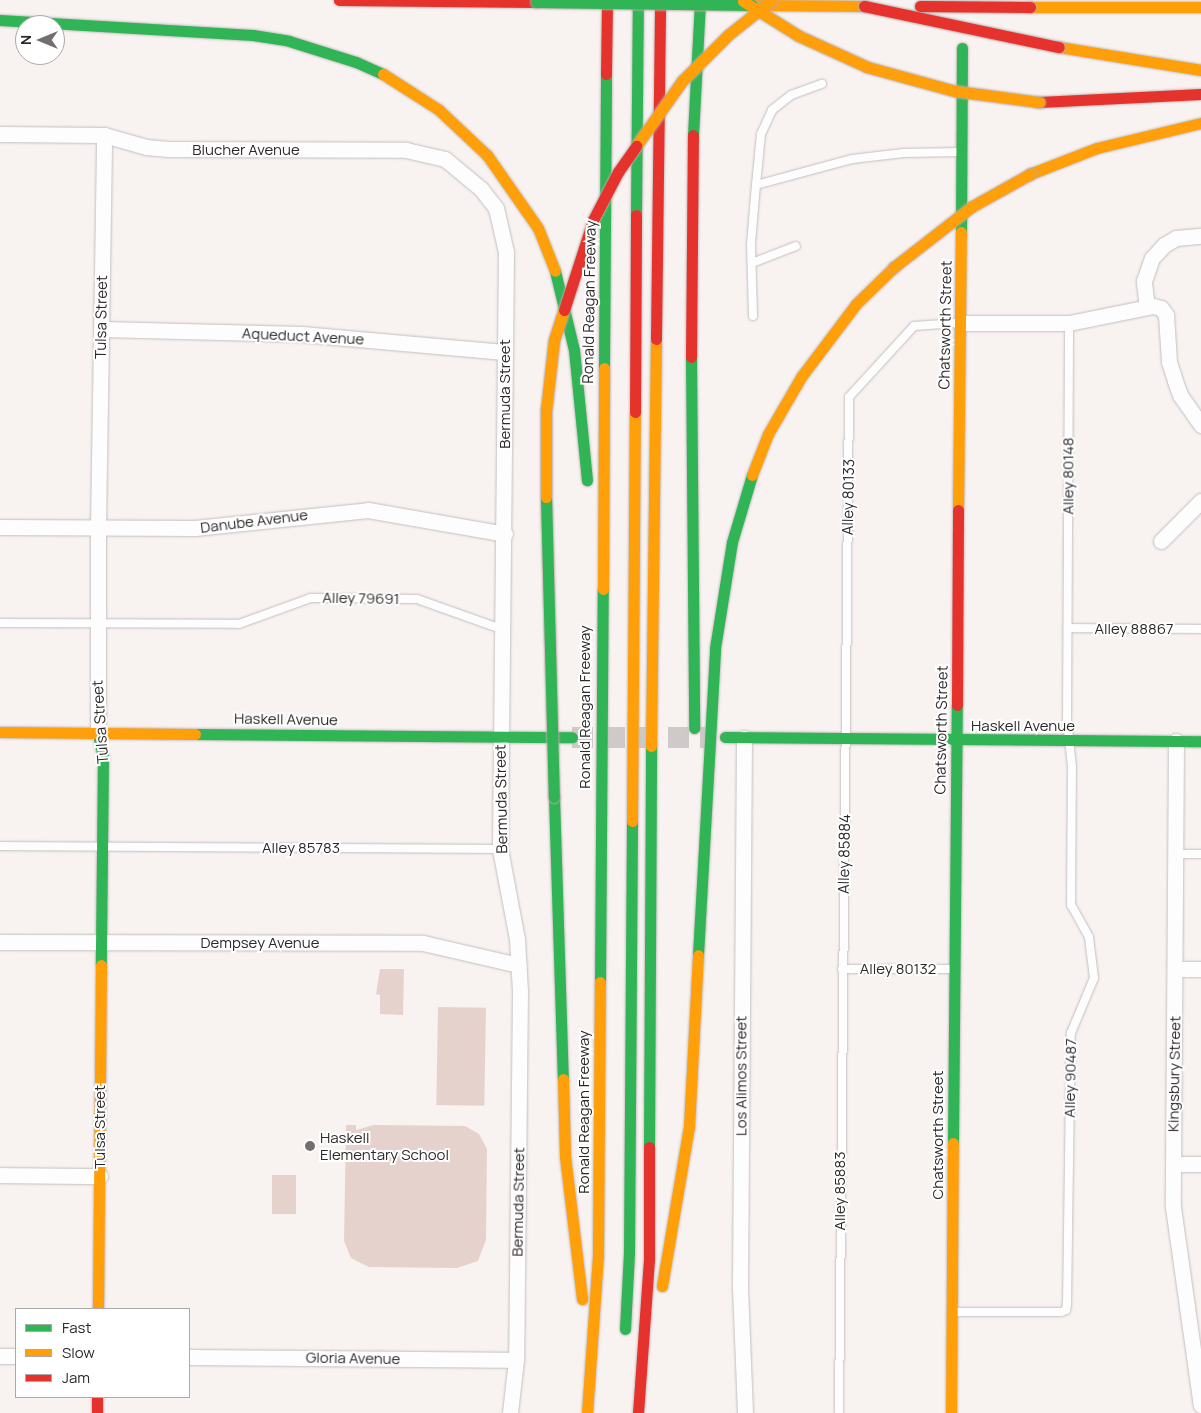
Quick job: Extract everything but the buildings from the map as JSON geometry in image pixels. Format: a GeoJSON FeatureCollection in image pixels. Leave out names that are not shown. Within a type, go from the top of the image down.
{"type":"FeatureCollection","features":[{"type":"Feature","properties":{"kind":"main road"},"geometry":{"type":"LineString","coordinates":[[339,0],[747,2],[864,6],[1201,7]]}},
{"type":"Feature","properties":{"kind":"main road","name":"Ronald Reagan Freeway"},"geometry":{"type":"LineString","coordinates":[[586,1413],[592,1375],[598,1244],[600,621],[608,0]]}},
{"type":"Feature","properties":{"kind":"main road"},"geometry":{"type":"LineString","coordinates":[[624,1340],[629,1243],[638,0]]}},
{"type":"Feature","properties":{"kind":"main road"},"geometry":{"type":"LineString","coordinates":[[640,1413],[649,1259],[652,678],[660,0]]}},
{"type":"Feature","properties":{"kind":"main road"},"geometry":{"type":"LineString","coordinates":[[660,28],[667,0]]}},
{"type":"Feature","properties":{"kind":"main road"},"geometry":{"type":"LineString","coordinates":[[695,739],[690,549],[690,335],[693,107],[700,0]]}},
{"type":"Feature","properties":{"kind":"main road"},"geometry":{"type":"LineString","coordinates":[[592,1375],[565,1156],[545,454],[546,411],[554,340],[590,228],[618,172],[682,81],[722,40],[772,0]]}},
{"type":"Feature","properties":{"kind":"main road"},"geometry":{"type":"LineString","coordinates":[[1082,0],[1093,6]]}},
{"type":"Feature","properties":{"kind":"main road"},"geometry":{"type":"LineString","coordinates":[[747,2],[799,36],[867,67],[955,91],[1039,102],[1201,94]]}},
{"type":"Feature","properties":{"kind":"main road"},"geometry":{"type":"LineString","coordinates":[[864,6],[1059,47],[1201,70]]}},
{"type":"Feature","properties":{"kind":"main road"},"geometry":{"type":"LineString","coordinates":[[0,20],[253,35],[289,41],[356,62],[384,75],[439,110],[487,155],[506,179],[538,228],[562,288],[574,350],[588,495]]}},
{"type":"Feature","properties":{"kind":"main road","name":"Chatsworth Street"},"geometry":{"type":"LineString","coordinates":[[951,1413],[962,48]]}},
{"type":"Feature","properties":{"kind":"main road"},"geometry":{"type":"LineString","coordinates":[[661,1295],[689,1127],[715,648],[724,577],[741,506],[768,434],[801,378],[856,304],[894,267],[971,208],[1030,174],[1106,145],[1201,123]]}},
{"type":"Feature","properties":{"kind":"main road"},"geometry":{"type":"LineString","coordinates":[[591,524],[600,621]]}},
{"type":"Feature","properties":{"kind":"main road","name":"Haskell Avenue"},"geometry":{"type":"LineString","coordinates":[[0,732],[572,737]]}},
{"type":"Feature","properties":{"kind":"main road","name":"Tulsa Street"},"geometry":{"type":"LineString","coordinates":[[98,734],[103,757],[98,1308]]}},
{"type":"Feature","properties":{"kind":"main road","name":"Haskell Avenue"},"geometry":{"type":"LineString","coordinates":[[725,737],[845,740],[1201,741]]}},
{"type":"Feature","properties":{"kind":"main road"},"geometry":{"type":"LineString","coordinates":[[696,769],[700,928]]}},
{"type":"Feature","properties":{"kind":"main road"},"geometry":{"type":"LineString","coordinates":[[640,1413],[658,1314]]}},
{"type":"Feature","properties":{"kind":"main road"},"geometry":{"type":"LineString","coordinates":[[97,1413],[98,1398]]}},
{"type":"Feature","properties":{"kind":"street","name":"Blucher Avenue"},"geometry":{"type":"LineString","coordinates":[[0,134],[104,134],[146,147],[168,149],[406,150],[445,160],[481,189]]}},
{"type":"Feature","properties":{"kind":"street","name":"Tulsa Street"},"geometry":{"type":"LineString","coordinates":[[98,734],[97,624],[104,134]]}},
{"type":"Feature","properties":{"kind":"street","name":"Bermuda Street"},"geometry":{"type":"LineString","coordinates":[[481,189],[496,208],[503,227],[506,252],[504,352],[505,534],[500,737],[500,849],[517,939],[518,965],[516,1360],[510,1413]]}},
{"type":"Feature","properties":{"kind":"street"},"geometry":{"type":"LineString","coordinates":[[1147,307],[1144,281],[1152,258],[1164,245],[1176,238],[1201,236]]}},
{"type":"Feature","properties":{"kind":"street"},"geometry":{"type":"LineString","coordinates":[[960,323],[1069,323],[1147,307],[1164,310],[1169,362],[1180,395],[1201,425]]}},
{"type":"Feature","properties":{"kind":"street","name":"Aqueduct Avenue"},"geometry":{"type":"LineString","coordinates":[[101,329],[302,334],[504,352]]}},
{"type":"Feature","properties":{"kind":"street"},"geometry":{"type":"LineString","coordinates":[[1161,541],[1201,501]]}},
{"type":"Feature","properties":{"kind":"street","name":"Danube Avenue"},"geometry":{"type":"LineString","coordinates":[[0,527],[234,526],[332,512],[368,510],[505,534]]}},
{"type":"Feature","properties":{"kind":"street","name":"Los Alimos Street"},"geometry":{"type":"LineString","coordinates":[[744,738],[740,1288],[745,1413]]}},
{"type":"Feature","properties":{"kind":"street","name":"Kingsbury Street"},"geometry":{"type":"LineString","coordinates":[[1176,741],[1177,854],[1172,1207],[1201,1404]]}},
{"type":"Feature","properties":{"kind":"street","name":"Dempsey Avenue"},"geometry":{"type":"LineString","coordinates":[[0,942],[423,943],[518,965]]}},
{"type":"Feature","properties":{"kind":"street"},"geometry":{"type":"LineString","coordinates":[[1175,969],[1201,969]]}},
{"type":"Feature","properties":{"kind":"street"},"geometry":{"type":"LineString","coordinates":[[1172,1164],[1201,1164]]}},
{"type":"Feature","properties":{"kind":"street"},"geometry":{"type":"LineString","coordinates":[[0,1175],[100,1176]]}},
{"type":"Feature","properties":{"kind":"street"},"geometry":{"type":"LineString","coordinates":[[0,1356],[15,1356]]}},
{"type":"Feature","properties":{"kind":"street","name":"Gloria Avenue"},"geometry":{"type":"LineString","coordinates":[[190,1357],[516,1360]]}},
{"type":"Feature","properties":{"kind":"lane"},"geometry":{"type":"LineString","coordinates":[[754,316],[752,263],[760,134],[772,110],[791,95],[822,84]]}},
{"type":"Feature","properties":{"kind":"lane"},"geometry":{"type":"LineString","coordinates":[[756,185],[852,158],[904,153],[962,152]]}},
{"type":"Feature","properties":{"kind":"lane"},"geometry":{"type":"LineString","coordinates":[[752,263],[796,246]]}},
{"type":"Feature","properties":{"kind":"lane","name":"Alley 80133"},"geometry":{"type":"LineString","coordinates":[[845,740],[849,397],[914,326],[960,323]]}},
{"type":"Feature","properties":{"kind":"lane","name":"Alley 80148"},"geometry":{"type":"LineString","coordinates":[[1068,741],[1069,323]]}},
{"type":"Feature","properties":{"kind":"lane","name":"Alley 79691"},"geometry":{"type":"LineString","coordinates":[[0,623],[239,624],[311,598],[417,599],[504,630]]}},
{"type":"Feature","properties":{"kind":"lane","name":"Alley 88867"},"geometry":{"type":"LineString","coordinates":[[1068,628],[1201,629]]}},
{"type":"Feature","properties":{"kind":"lane","name":"Alley 85884"},"geometry":{"type":"LineString","coordinates":[[842,969],[845,740]]}},
{"type":"Feature","properties":{"kind":"lane","name":"Alley 90487"},"geometry":{"type":"LineString","coordinates":[[951,1312],[1066,1310],[1070,1033],[1076,1017],[1087,1000],[1094,978],[1089,937],[1071,905],[1072,767],[1068,741]]}},
{"type":"Feature","properties":{"kind":"lane","name":"Alley 85783"},"geometry":{"type":"LineString","coordinates":[[0,846],[500,849]]}},
{"type":"Feature","properties":{"kind":"lane"},"geometry":{"type":"LineString","coordinates":[[1177,854],[1201,854]]}},
{"type":"Feature","properties":{"kind":"lane","name":"Alley 80132"},"geometry":{"type":"LineString","coordinates":[[842,969],[954,970]]}},
{"type":"Feature","properties":{"kind":"lane","name":"Alley 85883"},"geometry":{"type":"LineString","coordinates":[[839,1413],[842,969]]}},
{"type":"Feature","properties":{"kind":"shaded area"},"geometry":{"type":"Polygon","coordinates":[[[380,969],[404,969],[403,1015],[380,1014],[380,995],[376,994],[380,969]]]}},
{"type":"Feature","properties":{"kind":"shaded area"},"geometry":{"type":"Polygon","coordinates":[[[438,1007],[486,1008],[484,1106],[436,1105],[438,1007]]]}},
{"type":"Feature","properties":{"kind":"shaded area"},"geometry":{"type":"Polygon","coordinates":[[[346,1125],[356,1125],[356,1130],[374,1125],[465,1126],[479,1134],[487,1149],[486,1240],[478,1261],[457,1268],[369,1267],[351,1258],[344,1241],[346,1125]]]}},
{"type":"Feature","properties":{"kind":"shaded area"},"geometry":{"type":"Polygon","coordinates":[[[272,1175],[296,1175],[296,1214],[272,1214],[272,1175]]]}},
{"type":"Feature","properties":{"kind":"tunnel"},"geometry":{"type":"LineString","coordinates":[[572,737],[713,737]]}},
{"type":"Feature","properties":{"kind":"traffic: fast"},"geometry":{"type":"LineString","coordinates":[[636,215],[638,0]]}},
{"type":"Feature","properties":{"kind":"traffic: fast"},"geometry":{"type":"LineString","coordinates":[[693,135],[700,0]]}},
{"type":"Feature","properties":{"kind":"traffic: fast"},"geometry":{"type":"LineString","coordinates":[[536,2],[752,5]]}},
{"type":"Feature","properties":{"kind":"traffic: fast"},"geometry":{"type":"LineString","coordinates":[[0,20],[253,35],[289,41],[356,62],[383,74]]}},
{"type":"Feature","properties":{"kind":"traffic: fast"},"geometry":{"type":"LineString","coordinates":[[961,232],[962,48]]}},
{"type":"Feature","properties":{"kind":"traffic: fast"},"geometry":{"type":"LineString","coordinates":[[604,368],[606,74]]}},
{"type":"Feature","properties":{"kind":"traffic: fast"},"geometry":{"type":"LineString","coordinates":[[555,271],[574,350],[587,480]]}},
{"type":"Feature","properties":{"kind":"traffic: fast"},"geometry":{"type":"LineString","coordinates":[[691,357],[694,728]]}},
{"type":"Feature","properties":{"kind":"traffic: fast"},"geometry":{"type":"LineString","coordinates":[[698,955],[715,648],[732,542],[752,475]]}},
{"type":"Feature","properties":{"kind":"traffic: fast"},"geometry":{"type":"LineString","coordinates":[[546,497],[554,797]]}},
{"type":"Feature","properties":{"kind":"traffic: fast"},"geometry":{"type":"LineString","coordinates":[[600,982],[603,589]]}},
{"type":"Feature","properties":{"kind":"traffic: fast"},"geometry":{"type":"LineString","coordinates":[[953,1143],[957,705]]}},
{"type":"Feature","properties":{"kind":"traffic: fast"},"geometry":{"type":"LineString","coordinates":[[98,734],[103,757],[101,965]]}},
{"type":"Feature","properties":{"kind":"traffic: fast"},"geometry":{"type":"LineString","coordinates":[[195,734],[572,737]]}},
{"type":"Feature","properties":{"kind":"traffic: fast"},"geometry":{"type":"LineString","coordinates":[[725,737],[1201,741]]}},
{"type":"Feature","properties":{"kind":"traffic: fast"},"geometry":{"type":"LineString","coordinates":[[649,1147],[651,746]]}},
{"type":"Feature","properties":{"kind":"traffic: fast"},"geometry":{"type":"LineString","coordinates":[[554,797],[563,1079]]}},
{"type":"Feature","properties":{"kind":"traffic: fast"},"geometry":{"type":"LineString","coordinates":[[625,1329],[629,1252],[632,821]]}},
{"type":"Feature","properties":{"kind":"traffic: slow"},"geometry":{"type":"LineString","coordinates":[[636,146],[682,81],[728,35],[772,0]]}},
{"type":"Feature","properties":{"kind":"traffic: slow"},"geometry":{"type":"LineString","coordinates":[[743,1],[799,36],[867,67],[955,91],[1039,102]]}},
{"type":"Feature","properties":{"kind":"traffic: slow"},"geometry":{"type":"LineString","coordinates":[[752,5],[864,6]]}},
{"type":"Feature","properties":{"kind":"traffic: slow"},"geometry":{"type":"LineString","coordinates":[[1030,7],[1201,7]]}},
{"type":"Feature","properties":{"kind":"traffic: slow"},"geometry":{"type":"LineString","coordinates":[[1059,47],[1201,70]]}},
{"type":"Feature","properties":{"kind":"traffic: slow"},"geometry":{"type":"LineString","coordinates":[[383,74],[439,110],[487,155],[538,228],[555,271]]}},
{"type":"Feature","properties":{"kind":"traffic: slow"},"geometry":{"type":"LineString","coordinates":[[1030,174],[1097,148],[1201,123]]}},
{"type":"Feature","properties":{"kind":"traffic: slow"},"geometry":{"type":"LineString","coordinates":[[894,267],[971,207],[1030,174]]}},
{"type":"Feature","properties":{"kind":"traffic: slow"},"geometry":{"type":"LineString","coordinates":[[958,510],[961,232]]}},
{"type":"Feature","properties":{"kind":"traffic: slow"},"geometry":{"type":"LineString","coordinates":[[752,475],[768,434],[801,377],[856,304],[894,267]]}},
{"type":"Feature","properties":{"kind":"traffic: slow"},"geometry":{"type":"LineString","coordinates":[[546,497],[546,411],[554,340],[564,310]]}},
{"type":"Feature","properties":{"kind":"traffic: slow"},"geometry":{"type":"LineString","coordinates":[[651,746],[656,339]]}},
{"type":"Feature","properties":{"kind":"traffic: slow"},"geometry":{"type":"LineString","coordinates":[[603,589],[604,368]]}},
{"type":"Feature","properties":{"kind":"traffic: slow"},"geometry":{"type":"LineString","coordinates":[[632,821],[635,412]]}},
{"type":"Feature","properties":{"kind":"traffic: slow"},"geometry":{"type":"LineString","coordinates":[[0,732],[195,734]]}},
{"type":"Feature","properties":{"kind":"traffic: slow"},"geometry":{"type":"LineString","coordinates":[[662,1286],[689,1127],[698,955]]}},
{"type":"Feature","properties":{"kind":"traffic: slow"},"geometry":{"type":"LineString","coordinates":[[98,1308],[101,965]]}},
{"type":"Feature","properties":{"kind":"traffic: slow"},"geometry":{"type":"LineString","coordinates":[[587,1413],[598,1254],[600,982]]}},
{"type":"Feature","properties":{"kind":"traffic: slow"},"geometry":{"type":"LineString","coordinates":[[563,1079],[565,1156],[582,1299]]}},
{"type":"Feature","properties":{"kind":"traffic: slow"},"geometry":{"type":"LineString","coordinates":[[951,1413],[953,1143]]}},
{"type":"Feature","properties":{"kind":"traffic: jam"},"geometry":{"type":"LineString","coordinates":[[339,0],[536,2]]}},
{"type":"Feature","properties":{"kind":"traffic: jam"},"geometry":{"type":"LineString","coordinates":[[606,74],[607,0]]}},
{"type":"Feature","properties":{"kind":"traffic: jam"},"geometry":{"type":"LineString","coordinates":[[656,339],[660,0]]}},
{"type":"Feature","properties":{"kind":"traffic: jam"},"geometry":{"type":"LineString","coordinates":[[864,6],[1059,47]]}},
{"type":"Feature","properties":{"kind":"traffic: jam"},"geometry":{"type":"LineString","coordinates":[[920,6],[1030,7]]}},
{"type":"Feature","properties":{"kind":"traffic: jam"},"geometry":{"type":"LineString","coordinates":[[1039,102],[1201,94]]}},
{"type":"Feature","properties":{"kind":"traffic: jam"},"geometry":{"type":"LineString","coordinates":[[691,357],[693,135]]}},
{"type":"Feature","properties":{"kind":"traffic: jam"},"geometry":{"type":"LineString","coordinates":[[564,310],[593,220],[618,172],[636,146]]}},
{"type":"Feature","properties":{"kind":"traffic: jam"},"geometry":{"type":"LineString","coordinates":[[635,412],[636,215]]}},
{"type":"Feature","properties":{"kind":"traffic: jam"},"geometry":{"type":"LineString","coordinates":[[957,705],[958,510]]}},
{"type":"Feature","properties":{"kind":"traffic: jam"},"geometry":{"type":"LineString","coordinates":[[638,1413],[649,1259],[649,1147]]}},
{"type":"Feature","properties":{"kind":"traffic: jam"},"geometry":{"type":"LineString","coordinates":[[97,1398],[97,1413]]}},
{"type":"Feature","properties":{"kind":"place","name":"Haskell Elementary School"},"geometry":{"type":"Point","coordinates":[310,1146]}}]}
